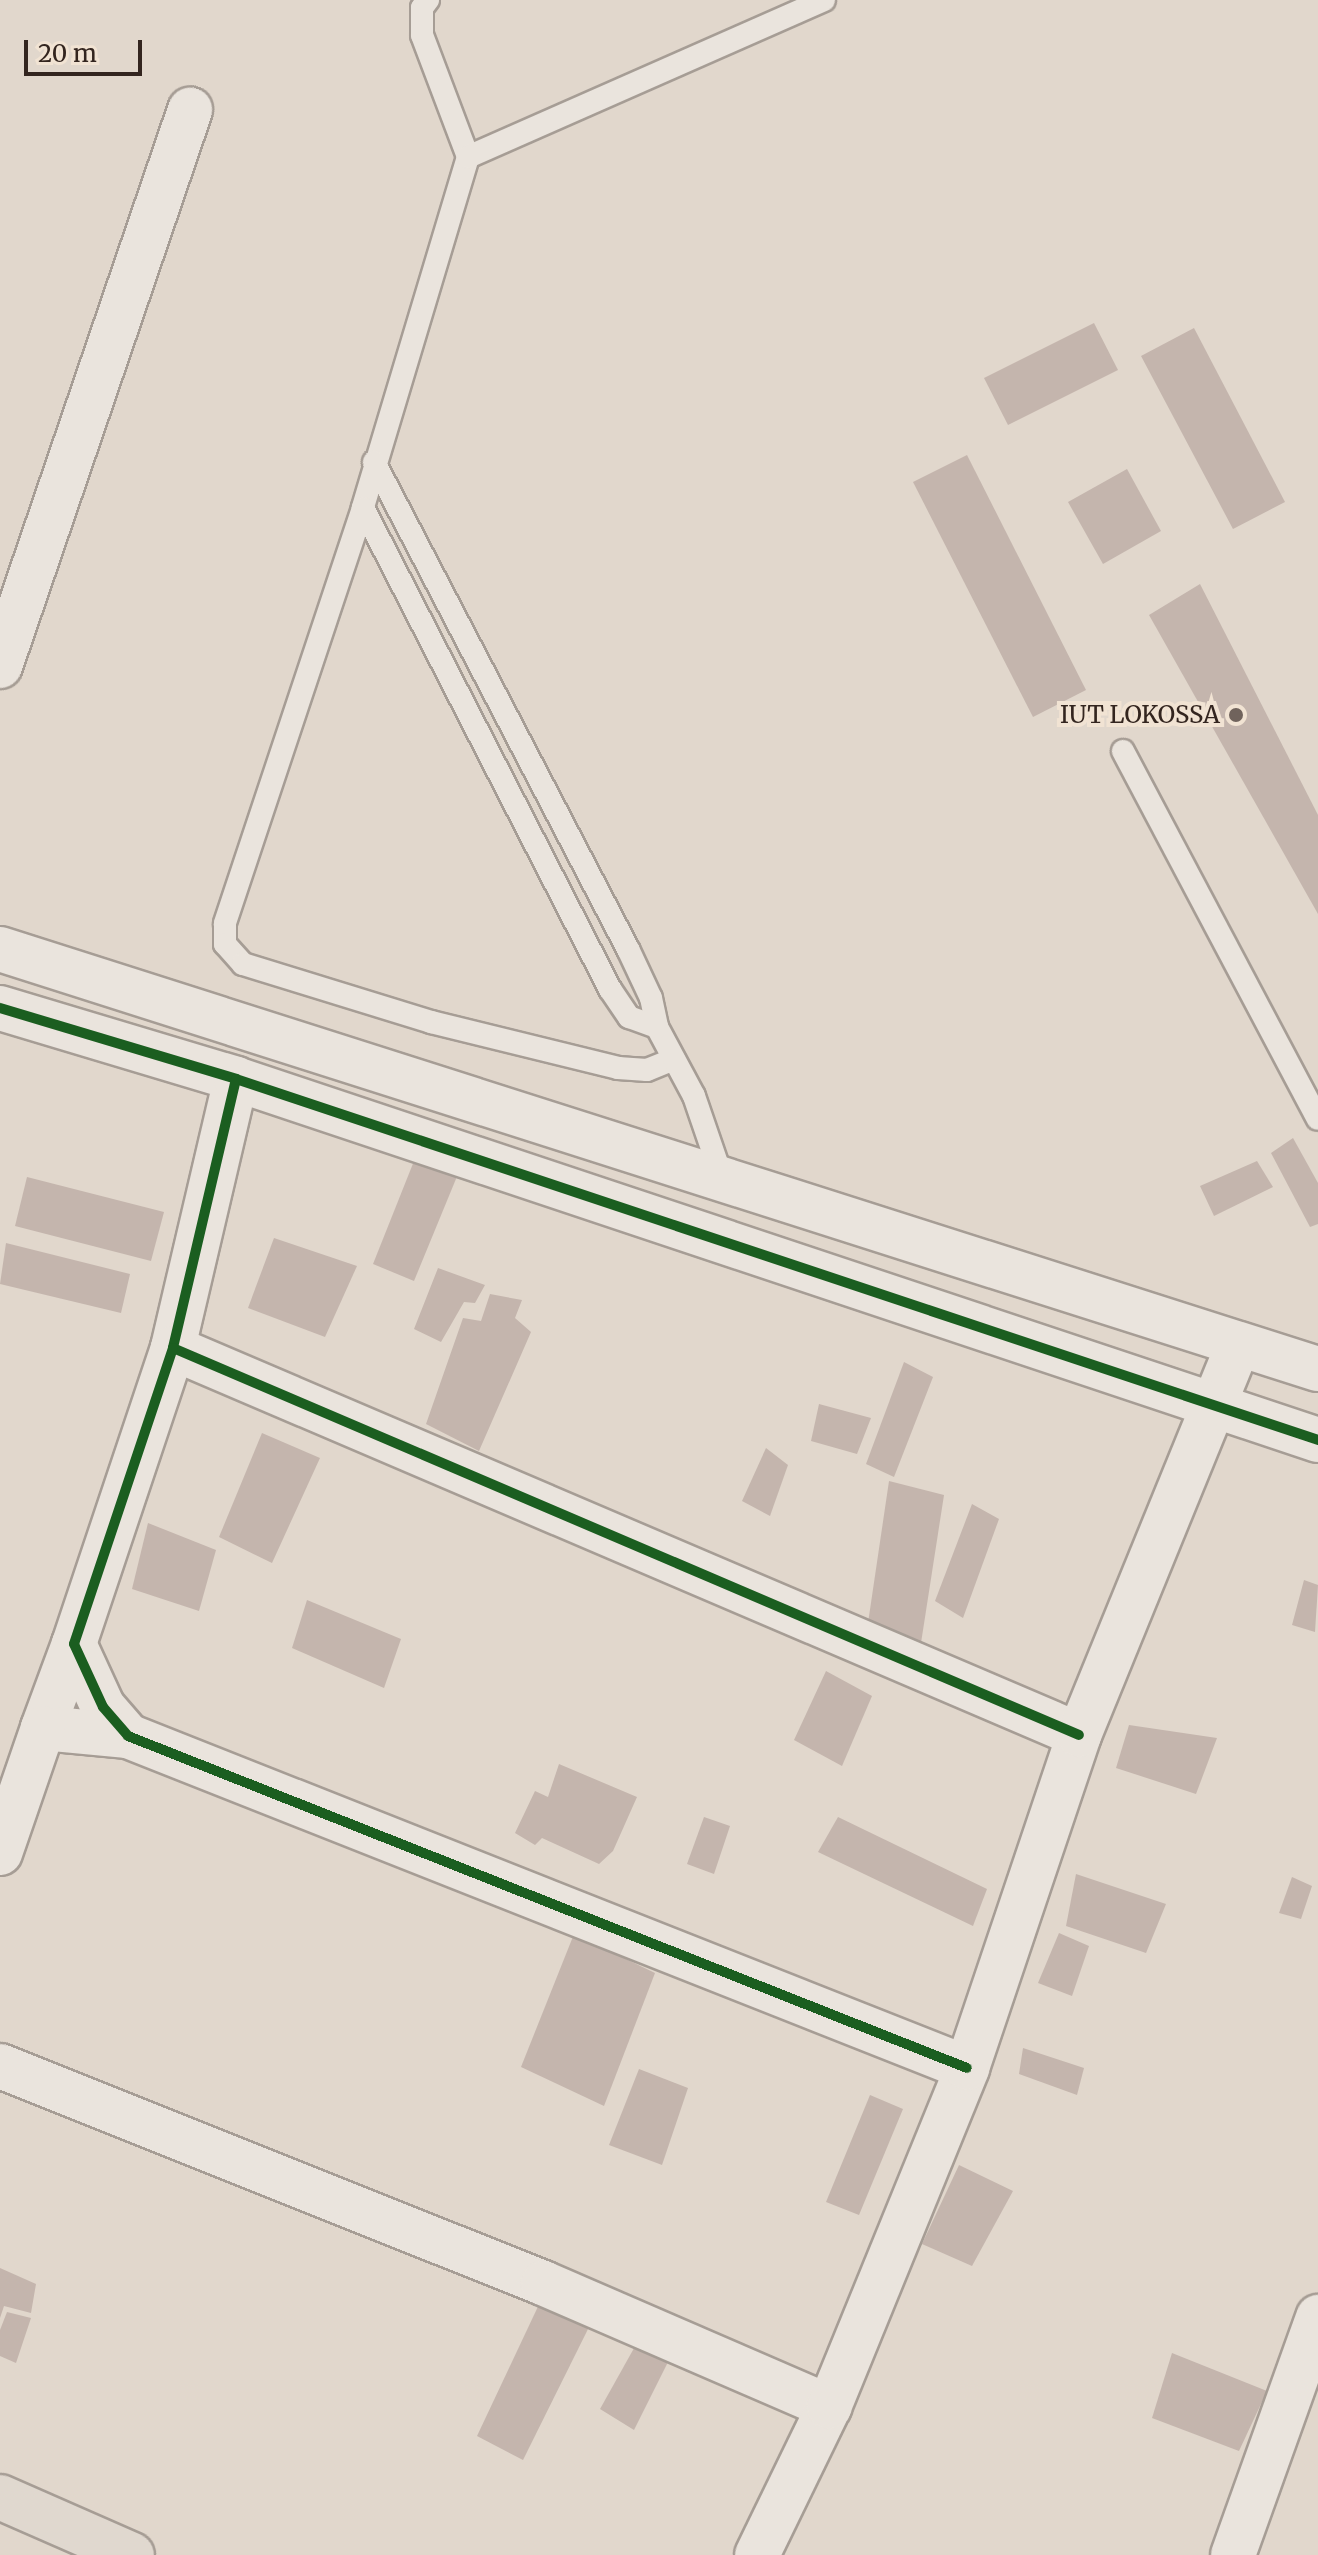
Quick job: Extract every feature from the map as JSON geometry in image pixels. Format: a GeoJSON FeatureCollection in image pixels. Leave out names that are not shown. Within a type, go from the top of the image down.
{"type":"FeatureCollection","features":[{"type":"Feature","properties":{"kind":"main road"},"geometry":{"type":"LineString","coordinates":[[0,2497],[132,2555]]}},
{"type":"Feature","properties":{"kind":"street"},"geometry":{"type":"LineString","coordinates":[[0,666],[190,110]]}},
{"type":"Feature","properties":{"kind":"street"},"geometry":{"type":"LineString","coordinates":[[0,949],[1318,1369]]}},
{"type":"Feature","properties":{"kind":"street"},"geometry":{"type":"LineString","coordinates":[[0,1008],[236,1079],[650,1221],[1318,1440]]}},
{"type":"Feature","properties":{"kind":"street"},"geometry":{"type":"LineString","coordinates":[[0,1853],[173,1348],[236,1079]]}},
{"type":"Feature","properties":{"kind":"street"},"geometry":{"type":"LineString","coordinates":[[650,1221],[667,1160]]}},
{"type":"Feature","properties":{"kind":"street"},"geometry":{"type":"LineString","coordinates":[[757,2555],[829,2407],[967,2068],[1079,1735],[1215,1408],[1238,1345]]}},
{"type":"Feature","properties":{"kind":"street"},"geometry":{"type":"LineString","coordinates":[[173,1348],[1079,1735]]}},
{"type":"Feature","properties":{"kind":"street"},"geometry":{"type":"LineString","coordinates":[[74,1644],[103,1707],[128,1736]]}},
{"type":"Feature","properties":{"kind":"street"},"geometry":{"type":"LineString","coordinates":[[43,1728],[128,1736],[967,2068]]}},
{"type":"Feature","properties":{"kind":"street"},"geometry":{"type":"LineString","coordinates":[[0,2066],[543,2283],[829,2407]]}},
{"type":"Feature","properties":{"kind":"street"},"geometry":{"type":"LineString","coordinates":[[1233,2555],[1318,2317]]}},
{"type":"Feature","properties":{"kind":"lane"},"geometry":{"type":"LineString","coordinates":[[428,0],[422,8],[422,35],[468,157],[374,462],[363,508],[225,924],[225,944],[243,964],[431,1022],[618,1068],[647,1070],[674,1059]]}},
{"type":"Feature","properties":{"kind":"lane"},"geometry":{"type":"LineString","coordinates":[[468,157],[824,0]]}},
{"type":"Feature","properties":{"kind":"lane"},"geometry":{"type":"LineString","coordinates":[[374,462],[628,949],[651,998],[657,1027],[694,1096],[722,1178]]}},
{"type":"Feature","properties":{"kind":"lane"},"geometry":{"type":"LineString","coordinates":[[363,508],[610,989],[629,1017],[657,1027]]}},
{"type":"Feature","properties":{"kind":"lane"},"geometry":{"type":"LineString","coordinates":[[1123,751],[1318,1119]]}},
{"type":"Feature","properties":{"kind":"building"},"geometry":{"type":"Polygon","coordinates":[[[1094,323],[1118,370],[1008,425],[984,378],[1094,323]]]}},
{"type":"Feature","properties":{"kind":"building"},"geometry":{"type":"Polygon","coordinates":[[[1194,328],[1285,502],[1233,529],[1141,356],[1194,328]]]}},
{"type":"Feature","properties":{"kind":"building"},"geometry":{"type":"Polygon","coordinates":[[[967,455],[1086,690],[1033,717],[913,482],[967,455]]]}},
{"type":"Feature","properties":{"kind":"building"},"geometry":{"type":"Polygon","coordinates":[[[1127,469],[1161,531],[1103,564],[1068,502],[1127,469]]]}},
{"type":"Feature","properties":{"kind":"building","name":"IUT LOKOSSA"},"geometry":{"type":"Polygon","coordinates":[[[1200,584],[1318,815],[1318,914],[1149,615],[1200,584]]]}},
{"type":"Feature","properties":{"kind":"building"},"geometry":{"type":"Polygon","coordinates":[[[1293,1138],[1318,1183],[1318,1224],[1310,1227],[1271,1153],[1293,1138]]]}},
{"type":"Feature","properties":{"kind":"building"},"geometry":{"type":"Polygon","coordinates":[[[416,1156],[458,1174],[414,1281],[373,1264],[416,1156]]]}},
{"type":"Feature","properties":{"kind":"building"},"geometry":{"type":"Polygon","coordinates":[[[1257,1161],[1273,1187],[1214,1216],[1200,1186],[1257,1161]]]}},
{"type":"Feature","properties":{"kind":"building"},"geometry":{"type":"Polygon","coordinates":[[[27,1177],[164,1212],[151,1261],[15,1226],[27,1177]]]}},
{"type":"Feature","properties":{"kind":"building"},"geometry":{"type":"Polygon","coordinates":[[[274,1238],[357,1266],[325,1337],[248,1308],[274,1238]]]}},
{"type":"Feature","properties":{"kind":"building"},"geometry":{"type":"Polygon","coordinates":[[[6,1243],[130,1274],[121,1313],[0,1284],[6,1243]]]}},
{"type":"Feature","properties":{"kind":"building"},"geometry":{"type":"Polygon","coordinates":[[[438,1268],[485,1285],[475,1303],[464,1302],[441,1342],[414,1329],[438,1268]]]}},
{"type":"Feature","properties":{"kind":"building"},"geometry":{"type":"Polygon","coordinates":[[[490,1294],[522,1300],[515,1318],[531,1332],[479,1451],[426,1424],[463,1318],[481,1321],[490,1294]]]}},
{"type":"Feature","properties":{"kind":"building"},"geometry":{"type":"Polygon","coordinates":[[[904,1362],[933,1377],[894,1477],[866,1464],[904,1362]]]}},
{"type":"Feature","properties":{"kind":"building"},"geometry":{"type":"Polygon","coordinates":[[[819,1404],[871,1418],[857,1454],[811,1441],[819,1404]]]}},
{"type":"Feature","properties":{"kind":"building"},"geometry":{"type":"Polygon","coordinates":[[[262,1433],[320,1458],[272,1563],[219,1537],[262,1433]]]}},
{"type":"Feature","properties":{"kind":"building"},"geometry":{"type":"Polygon","coordinates":[[[766,1448],[788,1465],[770,1516],[742,1501],[766,1448]]]}},
{"type":"Feature","properties":{"kind":"building"},"geometry":{"type":"Polygon","coordinates":[[[889,1481],[944,1495],[921,1643],[868,1623],[889,1481]]]}},
{"type":"Feature","properties":{"kind":"building"},"geometry":{"type":"Polygon","coordinates":[[[972,1504],[999,1519],[963,1618],[935,1601],[972,1504]]]}},
{"type":"Feature","properties":{"kind":"building"},"geometry":{"type":"Polygon","coordinates":[[[148,1523],[216,1550],[199,1611],[132,1589],[148,1523]]]}},
{"type":"Feature","properties":{"kind":"building"},"geometry":{"type":"Polygon","coordinates":[[[1304,1580],[1318,1585],[1315,1632],[1292,1625],[1304,1580]]]}},
{"type":"Feature","properties":{"kind":"building"},"geometry":{"type":"Polygon","coordinates":[[[307,1600],[401,1639],[384,1688],[292,1648],[307,1600]]]}},
{"type":"Feature","properties":{"kind":"building"},"geometry":{"type":"Polygon","coordinates":[[[826,1671],[872,1696],[842,1766],[794,1740],[826,1671]]]}},
{"type":"Feature","properties":{"kind":"building"},"geometry":{"type":"Polygon","coordinates":[[[1129,1725],[1217,1738],[1196,1794],[1116,1768],[1129,1725]]]}},
{"type":"Feature","properties":{"kind":"building"},"geometry":{"type":"Polygon","coordinates":[[[559,1764],[637,1797],[613,1851],[599,1864],[542,1838],[535,1845],[515,1833],[535,1791],[548,1797],[559,1764]]]}},
{"type":"Feature","properties":{"kind":"building"},"geometry":{"type":"Polygon","coordinates":[[[704,1817],[730,1826],[714,1874],[687,1864],[704,1817]]]}},
{"type":"Feature","properties":{"kind":"building"},"geometry":{"type":"Polygon","coordinates":[[[838,1817],[987,1889],[973,1926],[818,1852],[838,1817]]]}},
{"type":"Feature","properties":{"kind":"building"},"geometry":{"type":"Polygon","coordinates":[[[1076,1874],[1166,1904],[1146,1953],[1066,1926],[1076,1874]]]}},
{"type":"Feature","properties":{"kind":"building"},"geometry":{"type":"Polygon","coordinates":[[[1292,1877],[1312,1886],[1301,1919],[1279,1913],[1292,1877]]]}},
{"type":"Feature","properties":{"kind":"building"},"geometry":{"type":"Polygon","coordinates":[[[1059,1933],[1089,1946],[1072,1996],[1038,1983],[1059,1933]]]}},
{"type":"Feature","properties":{"kind":"building"},"geometry":{"type":"Polygon","coordinates":[[[574,1934],[655,1973],[604,2106],[521,2067],[574,1934]]]}},
{"type":"Feature","properties":{"kind":"building"},"geometry":{"type":"Polygon","coordinates":[[[1023,2048],[1084,2068],[1077,2095],[1019,2074],[1023,2048]]]}},
{"type":"Feature","properties":{"kind":"building"},"geometry":{"type":"Polygon","coordinates":[[[639,2069],[688,2088],[662,2165],[609,2145],[639,2069]]]}},
{"type":"Feature","properties":{"kind":"building"},"geometry":{"type":"Polygon","coordinates":[[[870,2095],[903,2109],[859,2215],[826,2202],[870,2095]]]}},
{"type":"Feature","properties":{"kind":"building"},"geometry":{"type":"Polygon","coordinates":[[[959,2165],[1013,2191],[972,2266],[922,2244],[959,2165]]]}},
{"type":"Feature","properties":{"kind":"building"},"geometry":{"type":"Polygon","coordinates":[[[0,2268],[36,2284],[31,2313],[4,2306],[0,2318],[0,2268]]]}},
{"type":"Feature","properties":{"kind":"building"},"geometry":{"type":"Polygon","coordinates":[[[542,2298],[591,2323],[523,2460],[477,2436],[542,2298]]]}},
{"type":"Feature","properties":{"kind":"building"},"geometry":{"type":"Polygon","coordinates":[[[7,2312],[31,2318],[16,2363],[0,2356],[0,2330],[7,2312]]]}},
{"type":"Feature","properties":{"kind":"building"},"geometry":{"type":"Polygon","coordinates":[[[638,2341],[669,2360],[634,2430],[600,2409],[638,2341]]]}},
{"type":"Feature","properties":{"kind":"building"},"geometry":{"type":"Polygon","coordinates":[[[1172,2353],[1267,2391],[1239,2451],[1152,2418],[1172,2353]]]}},
{"type":"Feature","properties":{"kind":"cycle path"},"geometry":{"type":"LineString","coordinates":[[0,1008],[236,1079],[1318,1440]]}},
{"type":"Feature","properties":{"kind":"cycle path"},"geometry":{"type":"LineString","coordinates":[[236,1079],[173,1348],[1079,1735]]}},
{"type":"Feature","properties":{"kind":"cycle path"},"geometry":{"type":"LineString","coordinates":[[173,1348],[74,1644],[103,1707],[128,1736],[967,2068]]}},
{"type":"Feature","properties":{"kind":"place","name":"IUT LOKOSSA"},"geometry":{"type":"Point","coordinates":[1236,715]}}]}
